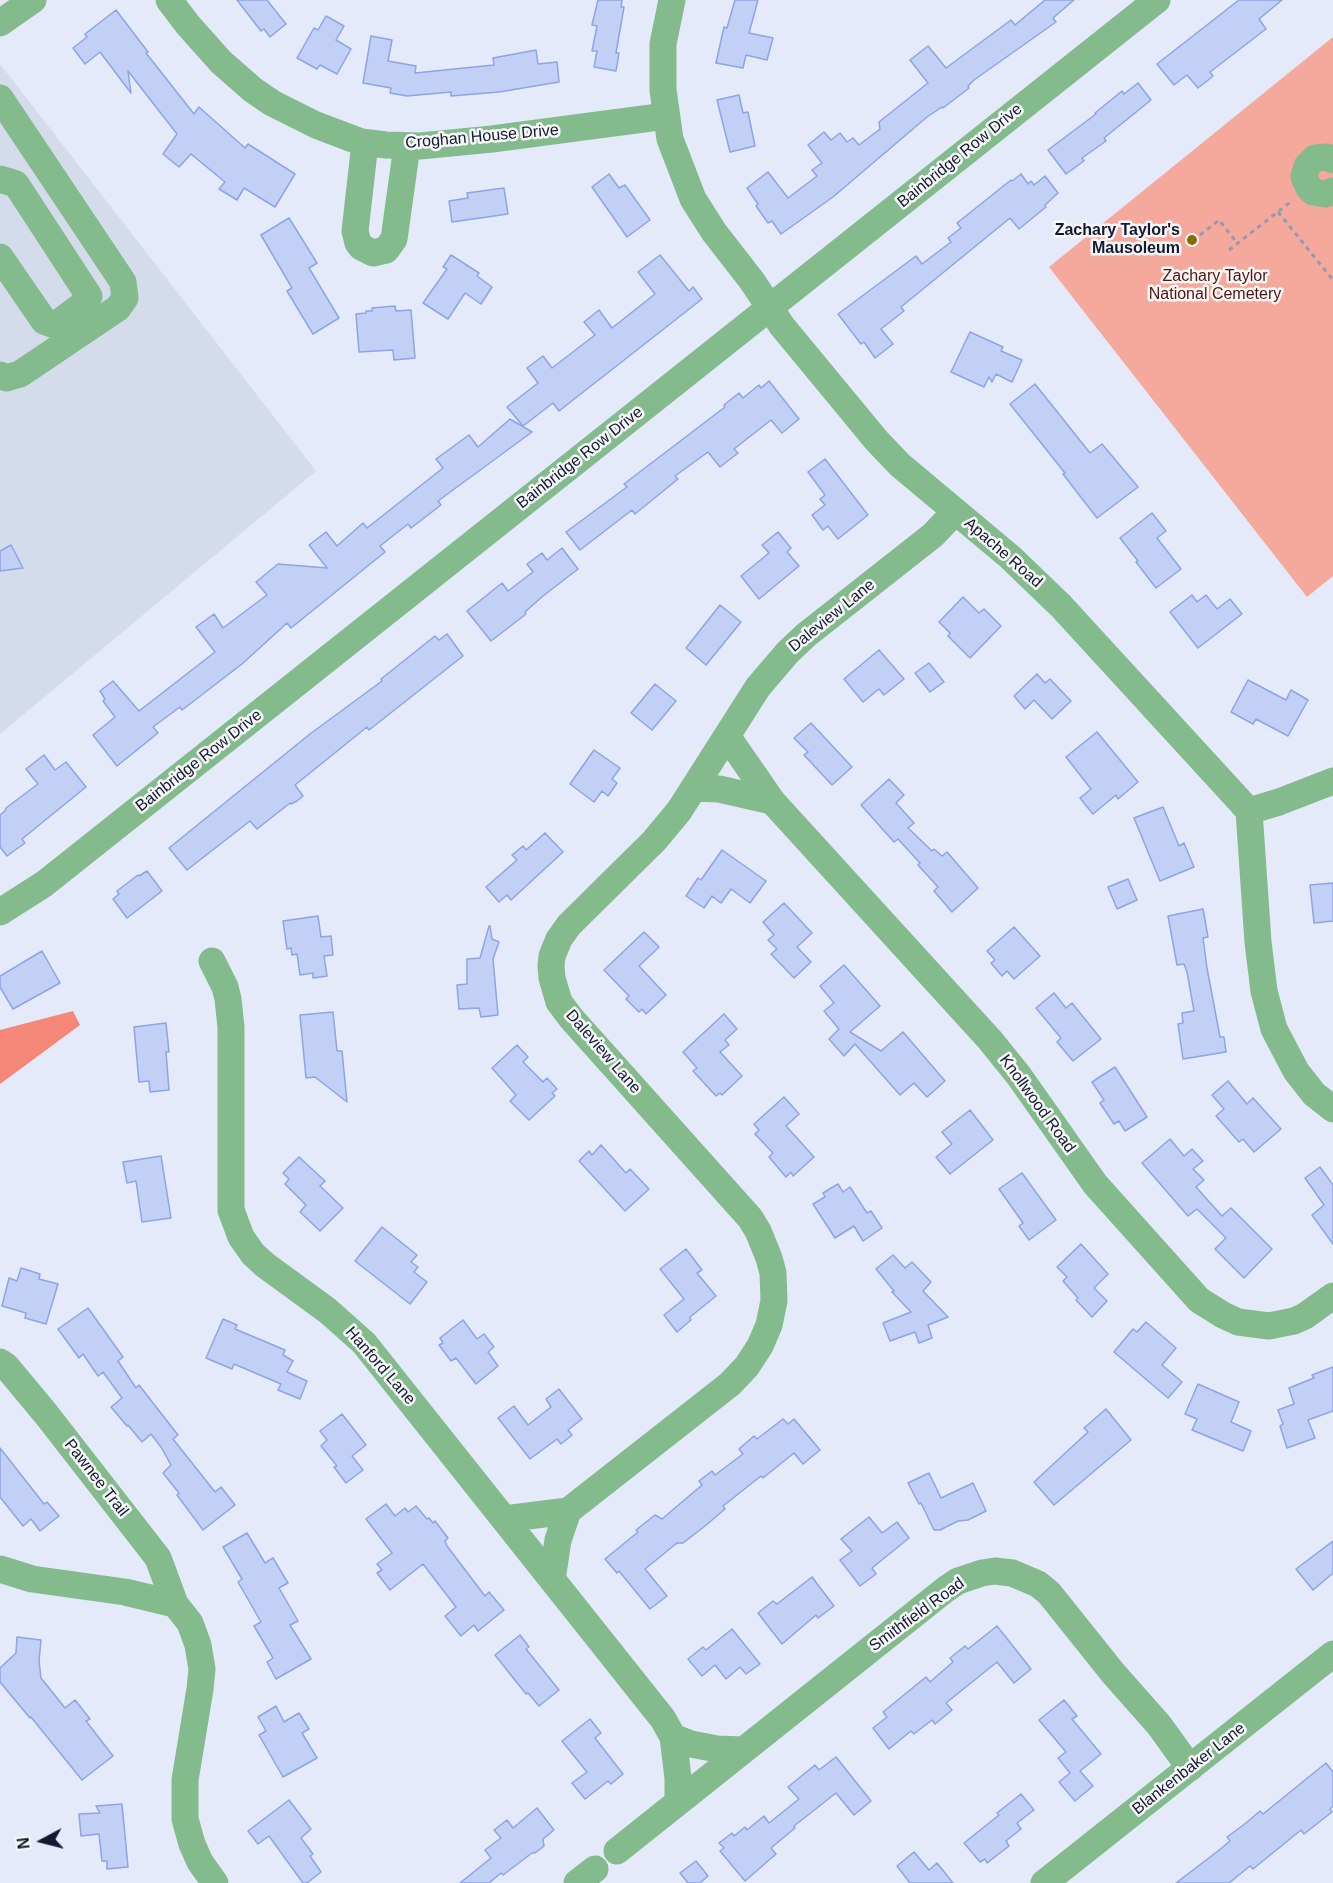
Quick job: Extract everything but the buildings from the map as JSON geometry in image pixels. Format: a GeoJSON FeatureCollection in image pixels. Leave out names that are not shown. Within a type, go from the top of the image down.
{"type":"FeatureCollection","features":[{"type":"Feature","properties":{"kind":"street"},"geometry":{"type":"LineString","coordinates":[[0,22],[33,0]]}},
{"type":"Feature","properties":{"kind":"street","name":"Croghan House Drive"},"geometry":{"type":"LineString","coordinates":[[169,0],[221,62],[253,90],[272,103],[316,125],[365,143],[407,146],[492,139],[666,116]]}},
{"type":"Feature","properties":{"kind":"street","name":"Apache Road"},"geometry":{"type":"LineString","coordinates":[[672,0],[663,44],[663,90],[670,139],[693,199],[714,232],[752,281],[782,326],[877,441],[900,465],[1010,557],[1060,606],[1249,811]]}},
{"type":"Feature","properties":{"kind":"street","name":"Bainbridge Row Drive"},"geometry":{"type":"LineString","coordinates":[[0,912],[44,884],[1156,0]]}},
{"type":"Feature","properties":{"kind":"street"},"geometry":{"type":"LineString","coordinates":[[0,100],[123,282],[125,298],[118,308],[20,374],[6,378],[0,375]]}},
{"type":"Feature","properties":{"kind":"street"},"geometry":{"type":"LineString","coordinates":[[4,174],[16,175],[28,139]]}},
{"type":"Feature","properties":{"kind":"street"},"geometry":{"type":"LineString","coordinates":[[365,143],[355,231],[357,243],[373,253],[386,250],[394,239],[407,146]]}},
{"type":"Feature","properties":{"kind":"street"},"geometry":{"type":"LineString","coordinates":[[1321,190],[1304,177],[1304,171],[1310,161],[1321,157],[1333,160]]}},
{"type":"Feature","properties":{"kind":"street"},"geometry":{"type":"LineString","coordinates":[[0,257],[44,321],[52,324],[61,321],[86,302],[89,296],[4,174]]}},
{"type":"Feature","properties":{"kind":"street","name":"Daleview Lane"},"geometry":{"type":"LineString","coordinates":[[568,1511],[722,1390],[747,1366],[765,1335],[774,1301],[770,1258],[750,1218],[571,1018],[559,1002],[552,978],[552,956],[559,939],[569,926],[654,841],[679,811],[758,687],[788,652],[806,635],[933,535],[955,512]]}},
{"type":"Feature","properties":{"kind":"street","name":"Knollwood Road"},"geometry":{"type":"LineString","coordinates":[[727,736],[772,801],[990,1040],[1019,1076],[1095,1184],[1199,1300],[1216,1312],[1238,1322],[1269,1326],[1294,1321],[1305,1316],[1333,1296]]}},
{"type":"Feature","properties":{"kind":"street"},"geometry":{"type":"LineString","coordinates":[[1333,781],[1249,811],[1258,942],[1264,991],[1272,1020],[1296,1071],[1314,1094],[1333,1109]]}},
{"type":"Feature","properties":{"kind":"street"},"geometry":{"type":"LineString","coordinates":[[694,788],[719,789],[772,801]]}},
{"type":"Feature","properties":{"kind":"street","name":"Hanford Lane"},"geometry":{"type":"LineString","coordinates":[[212,961],[225,987],[231,1027],[231,1210],[241,1237],[253,1254],[265,1265],[328,1311],[364,1343],[663,1719],[673,1737],[678,1802]]}},
{"type":"Feature","properties":{"kind":"street","name":"Pawnee Trail"},"geometry":{"type":"LineString","coordinates":[[0,1362],[6,1366],[46,1414],[158,1558],[175,1604],[190,1623],[198,1645],[202,1669],[185,1780],[185,1819],[196,1853],[215,1883]]}},
{"type":"Feature","properties":{"kind":"street"},"geometry":{"type":"LineString","coordinates":[[504,1519],[568,1511],[558,1539],[552,1580]]}},
{"type":"Feature","properties":{"kind":"street"},"geometry":{"type":"LineString","coordinates":[[0,1569],[32,1579],[125,1592],[175,1604]]}},
{"type":"Feature","properties":{"kind":"street","name":"Smithfield Road"},"geometry":{"type":"LineString","coordinates":[[617,1851],[946,1589],[970,1576],[995,1571],[1025,1577],[1049,1593],[1113,1673],[1159,1725],[1190,1768]]}},
{"type":"Feature","properties":{"kind":"street","name":"Blankenbaker Lane"},"geometry":{"type":"LineString","coordinates":[[1044,1883],[1333,1654]]}},
{"type":"Feature","properties":{"kind":"street"},"geometry":{"type":"LineString","coordinates":[[673,1737],[691,1744],[717,1749],[744,1750]]}},
{"type":"Feature","properties":{"kind":"path"},"geometry":{"type":"LineString","coordinates":[[1229,250],[1278,212],[1321,190]]}},
{"type":"Feature","properties":{"kind":"path"},"geometry":{"type":"LineString","coordinates":[[1278,212],[1333,280]]}},
{"type":"Feature","properties":{"kind":"path"},"geometry":{"type":"LineString","coordinates":[[1200,235],[1219,220],[1238,244]]}},
{"type":"Feature","properties":{"kind":"shaded area"},"geometry":{"type":"Polygon","coordinates":[[[0,64],[316,471],[0,734],[0,64]]]}},
{"type":"Feature","properties":{"kind":"shaded area"},"geometry":{"type":"Polygon","coordinates":[[[73,1011],[80,1025],[0,1084],[0,1030],[73,1011]]]}},
{"type":"Feature","properties":{"kind":"green space","name":"Zachary Taylor National Cemetery"},"geometry":{"type":"Polygon","coordinates":[[[1333,37],[1333,576],[1307,597],[1049,267],[1333,37]]]}},
{"type":"Feature","properties":{"kind":"place","name":"Zachary Taylor's Mausoleum"},"geometry":{"type":"Point","coordinates":[1192,240]}}]}
